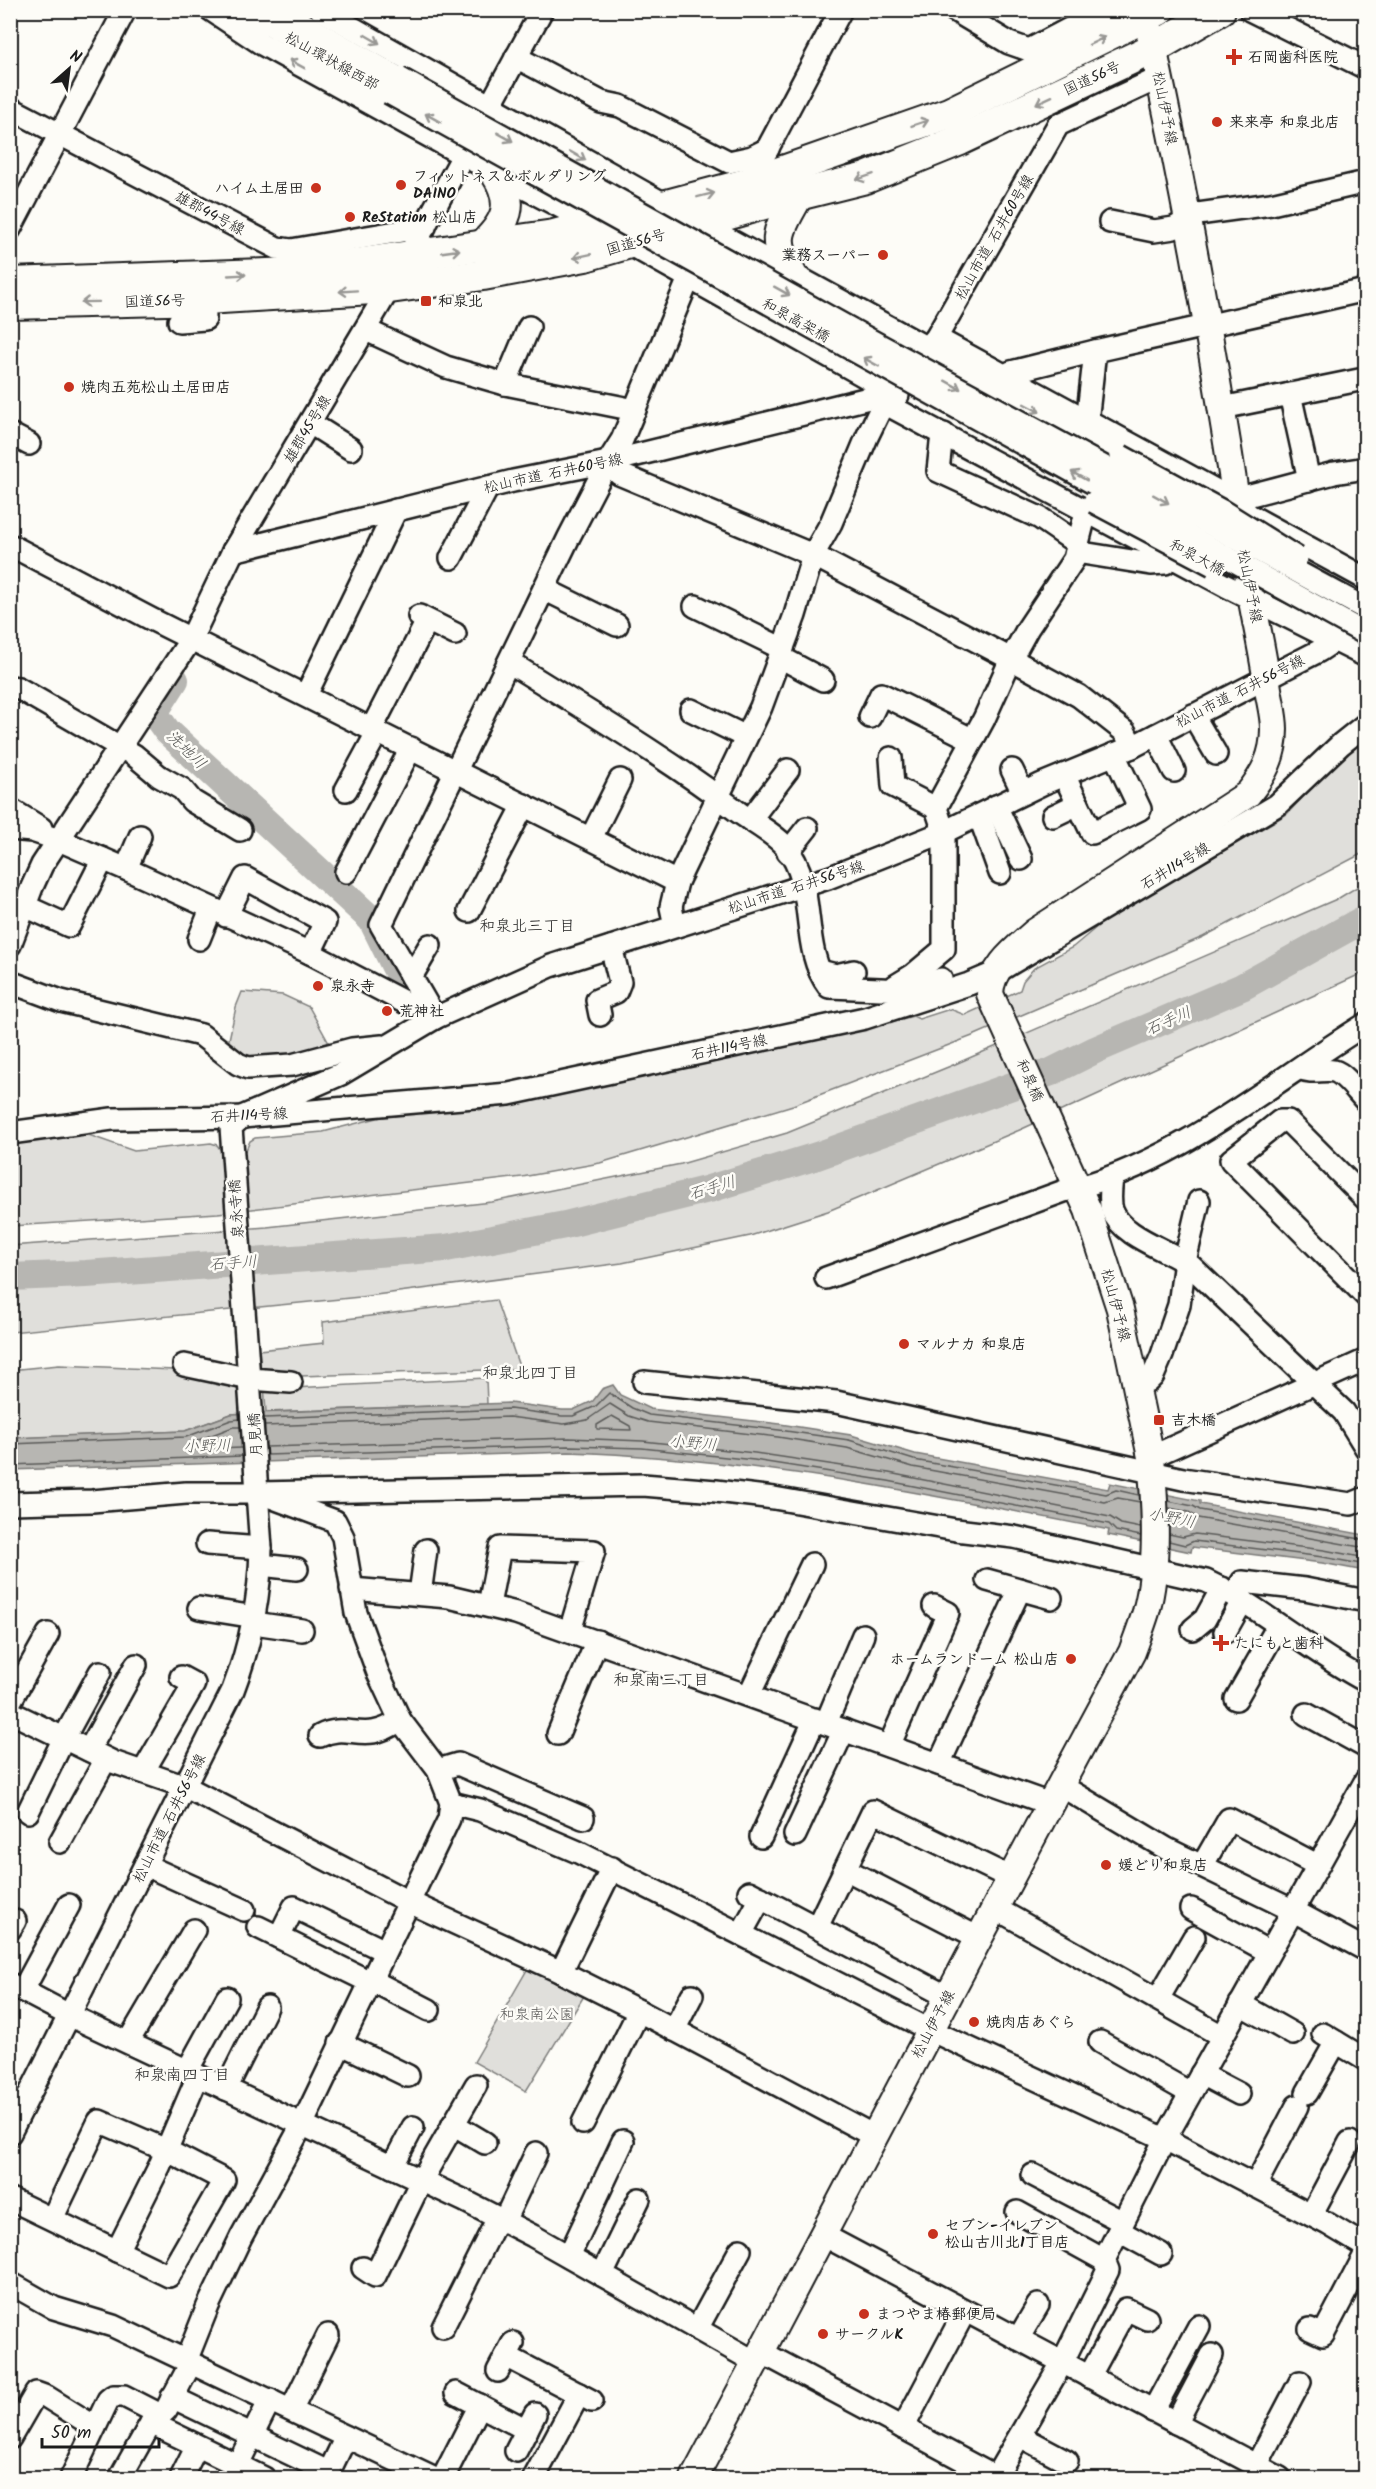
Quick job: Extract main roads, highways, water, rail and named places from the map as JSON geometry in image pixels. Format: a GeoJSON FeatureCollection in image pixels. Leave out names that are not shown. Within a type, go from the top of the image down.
{"type":"FeatureCollection","features":[{"type":"Feature","properties":{"kind":"highway","name":"国道56号"},"geometry":{"type":"LineString","coordinates":[[10,283],[204,288],[390,288],[585,256],[699,224],[765,171],[866,177],[960,140],[1154,48],[1220,10]]}},
{"type":"Feature","properties":{"kind":"highway","name":"国道56号"},"geometry":{"type":"LineString","coordinates":[[10,304],[204,288],[481,247],[555,235],[595,225],[666,205],[949,113],[1150,13]]}},
{"type":"Feature","properties":{"kind":"highway"},"geometry":{"type":"LineString","coordinates":[[765,171],[780,253],[791,274]]}},
{"type":"Feature","properties":{"kind":"highway"},"geometry":{"type":"LineString","coordinates":[[481,247],[494,236],[507,209],[508,199],[504,186],[496,173]]}},
{"type":"Feature","properties":{"kind":"main road","name":"松山伊予線"},"geometry":{"type":"LineString","coordinates":[[1003,1019],[990,994],[990,984],[995,973],[1013,951],[1035,932],[1248,794],[1262,777],[1271,758],[1274,729],[1266,676],[1258,628],[1250,598],[1222,408],[1159,78],[1150,13]]}},
{"type":"Feature","properties":{"kind":"main road","name":"和泉橋"},"geometry":{"type":"LineString","coordinates":[[1003,1019],[1056,1142]]}},
{"type":"Feature","properties":{"kind":"main road","name":"松山伊予線"},"geometry":{"type":"LineString","coordinates":[[694,2478],[760,2358],[874,2136],[1132,1652],[1147,1610],[1155,1520],[1152,1469],[1136,1386],[1120,1310],[1088,1210],[1056,1142]]}},
{"type":"Feature","properties":{"kind":"water","name":"小野川"},"geometry":{"type":"Polygon","coordinates":[[[613,1385],[620,1395],[650,1409],[780,1424],[851,1435],[915,1454],[1108,1489],[1110,1483],[1200,1501],[1200,1504],[1365,1535],[1365,1571],[1322,1563],[1192,1547],[1191,1552],[1108,1535],[1109,1530],[908,1491],[773,1470],[637,1456],[569,1452],[11,1470],[10,1438],[185,1431],[231,1414],[510,1403],[573,1410],[593,1401],[602,1389],[613,1385]]]}},
{"type":"Feature","properties":{"kind":"waterway","name":"洗地川"},"geometry":{"type":"LineString","coordinates":[[175,680],[154,713],[167,731],[372,920],[412,1001]]}},
{"type":"Feature","properties":{"kind":"waterway","name":"石手川"},"geometry":{"type":"LineString","coordinates":[[10,1277],[86,1274],[446,1248],[565,1225],[709,1189],[817,1156],[1051,1072],[1095,1050],[1242,987],[1366,918]]}},
{"type":"Feature","properties":{"kind":"place","name":"石岡歯科医院"},"geometry":{"type":"Point","coordinates":[1234,57]}},
{"type":"Feature","properties":{"kind":"place","name":"来来亭 和泉北店"},"geometry":{"type":"Point","coordinates":[1217,122]}},
{"type":"Feature","properties":{"kind":"place","name":"フィットネス＆ボルダリング DAINO"},"geometry":{"type":"Point","coordinates":[401,185]}},
{"type":"Feature","properties":{"kind":"place","name":"ハイム土居田"},"geometry":{"type":"Point","coordinates":[316,188]}},
{"type":"Feature","properties":{"kind":"place","name":"ReStation 松山店"},"geometry":{"type":"Point","coordinates":[350,217]}},
{"type":"Feature","properties":{"kind":"place","name":"業務スーパー"},"geometry":{"type":"Point","coordinates":[883,255]}},
{"type":"Feature","properties":{"kind":"place","name":"和泉北"},"geometry":{"type":"Point","coordinates":[426,301]}},
{"type":"Feature","properties":{"kind":"place","name":"焼肉五苑松山土居田店"},"geometry":{"type":"Point","coordinates":[69,387]}},
{"type":"Feature","properties":{"kind":"place","name":"泉永寺"},"geometry":{"type":"Point","coordinates":[318,986]}},
{"type":"Feature","properties":{"kind":"place","name":"荒神社"},"geometry":{"type":"Point","coordinates":[387,1011]}},
{"type":"Feature","properties":{"kind":"place","name":"マルナカ 和泉店"},"geometry":{"type":"Point","coordinates":[904,1344]}},
{"type":"Feature","properties":{"kind":"place","name":"吉木橋"},"geometry":{"type":"Point","coordinates":[1159,1420]}},
{"type":"Feature","properties":{"kind":"place","name":"たにもと歯科"},"geometry":{"type":"Point","coordinates":[1221,1643]}},
{"type":"Feature","properties":{"kind":"place","name":"ホームランドーム 松山店"},"geometry":{"type":"Point","coordinates":[1071,1659]}},
{"type":"Feature","properties":{"kind":"place","name":"媛どり和泉店"},"geometry":{"type":"Point","coordinates":[1106,1865]}},
{"type":"Feature","properties":{"kind":"place","name":"焼肉店あぐら"},"geometry":{"type":"Point","coordinates":[974,2022]}},
{"type":"Feature","properties":{"kind":"place","name":"セブン-イレブン 松山古川北1丁目店"},"geometry":{"type":"Point","coordinates":[933,2234]}},
{"type":"Feature","properties":{"kind":"place","name":"まつやま椿郵便局"},"geometry":{"type":"Point","coordinates":[864,2314]}},
{"type":"Feature","properties":{"kind":"place","name":"サークルK"},"geometry":{"type":"Point","coordinates":[823,2334]}},
{"type":"Feature","properties":{"kind":"district","name":"和泉北三丁目"},"geometry":{"type":"Point","coordinates":[527,925]}},
{"type":"Feature","properties":{"kind":"district","name":"和泉北四丁目"},"geometry":{"type":"Point","coordinates":[530,1372]}},
{"type":"Feature","properties":{"kind":"district","name":"和泉南三丁目"},"geometry":{"type":"Point","coordinates":[661,1679]}},
{"type":"Feature","properties":{"kind":"district","name":"和泉南四丁目"},"geometry":{"type":"Point","coordinates":[182,2074]}},
{"type":"Feature","properties":{"kind":"park label","name":"和泉南公園"},"geometry":{"type":"Point","coordinates":[537,2014]}}]}
